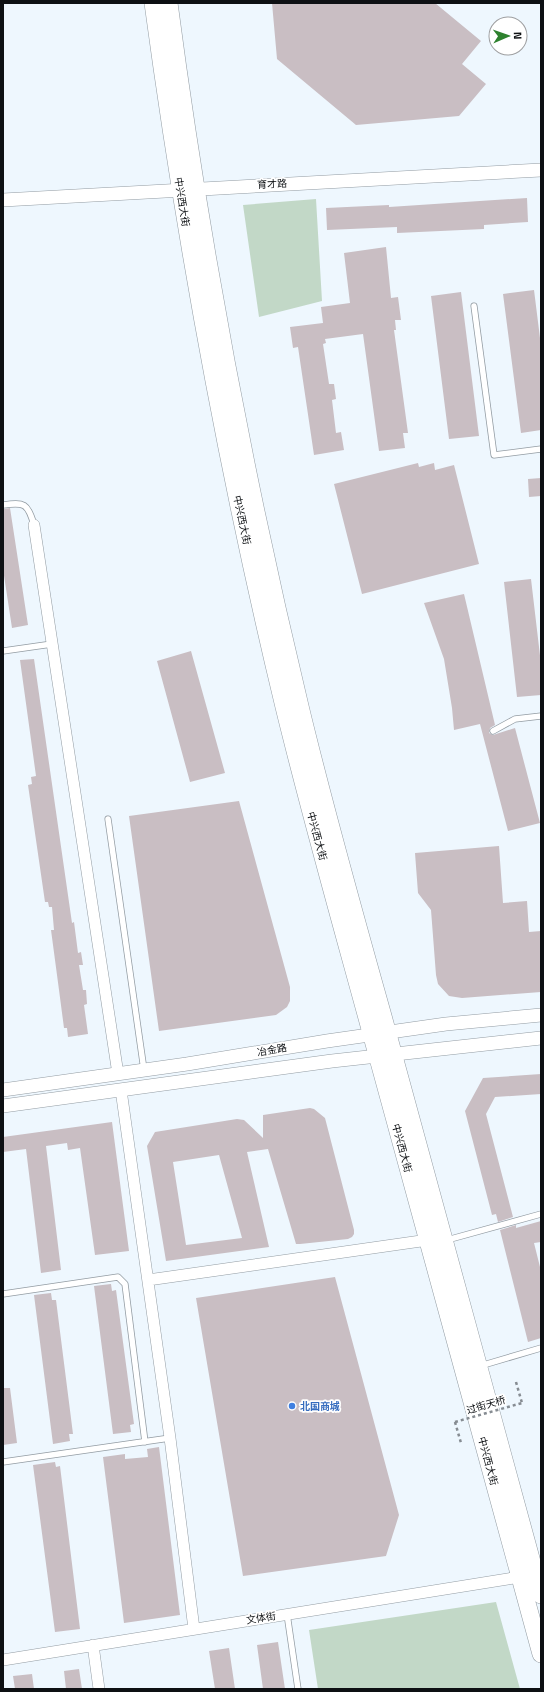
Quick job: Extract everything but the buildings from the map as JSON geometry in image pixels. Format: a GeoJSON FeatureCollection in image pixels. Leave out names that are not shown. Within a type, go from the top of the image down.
{"type":"FeatureCollection","features":[{"type":"Feature","properties":{"kind":"main road","name":"中兴西大街"},"geometry":{"type":"LineString","coordinates":[[153,3],[188,189],[280,617],[379,1033],[436,1240],[520,1577],[541,1654]]}},
{"type":"Feature","properties":{"kind":"main road","name":"中兴西大街"},"geometry":{"type":"LineString","coordinates":[[168,3],[188,189]]}},
{"type":"Feature","properties":{"kind":"main road","name":"中兴西大街"},"geometry":{"type":"LineString","coordinates":[[436,1240],[478,1366],[541,1595]]}},
{"type":"Feature","properties":{"kind":"street","name":"育才路"},"geometry":{"type":"LineString","coordinates":[[3,200],[541,170]]}},
{"type":"Feature","properties":{"kind":"street"},"geometry":{"type":"LineString","coordinates":[[34,525],[118,1074]]}},
{"type":"Feature","properties":{"kind":"street","name":"冶金路"},"geometry":{"type":"LineString","coordinates":[[3,1090],[118,1074],[379,1033],[446,1024],[541,1015]]}},
{"type":"Feature","properties":{"kind":"street","name":"冶金路"},"geometry":{"type":"LineString","coordinates":[[3,1106],[385,1054],[541,1038]]}},
{"type":"Feature","properties":{"kind":"street"},"geometry":{"type":"LineString","coordinates":[[121,1090],[170,1438],[194,1629]]}},
{"type":"Feature","properties":{"kind":"street"},"geometry":{"type":"LineString","coordinates":[[148,1280],[436,1240]]}},
{"type":"Feature","properties":{"kind":"street","name":"文体街"},"geometry":{"type":"LineString","coordinates":[[3,1660],[520,1577]]}},
{"type":"Feature","properties":{"kind":"street"},"geometry":{"type":"LineString","coordinates":[[93,1645],[99,1689]]}},
{"type":"Feature","properties":{"kind":"lane"},"geometry":{"type":"LineString","coordinates":[[474,306],[494,455],[541,449]]}},
{"type":"Feature","properties":{"kind":"lane"},"geometry":{"type":"LineString","coordinates":[[3,505],[19,502],[23,504],[29,510],[34,525]]}},
{"type":"Feature","properties":{"kind":"lane"},"geometry":{"type":"LineString","coordinates":[[3,651],[52,644]]}},
{"type":"Feature","properties":{"kind":"lane"},"geometry":{"type":"LineString","coordinates":[[493,731],[514,719],[541,716]]}},
{"type":"Feature","properties":{"kind":"lane"},"geometry":{"type":"LineString","coordinates":[[108,819],[144,1070]]}},
{"type":"Feature","properties":{"kind":"lane"},"geometry":{"type":"LineString","coordinates":[[436,1240],[541,1214]]}},
{"type":"Feature","properties":{"kind":"lane"},"geometry":{"type":"LineString","coordinates":[[3,1294],[118,1277],[121,1279],[124,1284],[145,1442]]}},
{"type":"Feature","properties":{"kind":"lane"},"geometry":{"type":"LineString","coordinates":[[478,1366],[541,1348]]}},
{"type":"Feature","properties":{"kind":"lane"},"geometry":{"type":"LineString","coordinates":[[3,1462],[170,1438]]}},
{"type":"Feature","properties":{"kind":"lane"},"geometry":{"type":"LineString","coordinates":[[287,1614],[298,1689]]}},
{"type":"Feature","properties":{"kind":"path","name":"过街天桥"},"geometry":{"type":"LineString","coordinates":[[461,1443],[455,1422],[522,1403],[516,1382]]}},
{"type":"Feature","properties":{"kind":"green space"},"geometry":{"type":"Polygon","coordinates":[[[316,199],[322,301],[259,317],[243,205],[316,199]]]}},
{"type":"Feature","properties":{"kind":"green space"},"geometry":{"type":"Polygon","coordinates":[[[496,1602],[520,1689],[318,1689],[309,1630],[496,1602]]]}},
{"type":"Feature","properties":{"kind":"place","name":"北国商城"},"geometry":{"type":"Point","coordinates":[292,1406]}}]}
